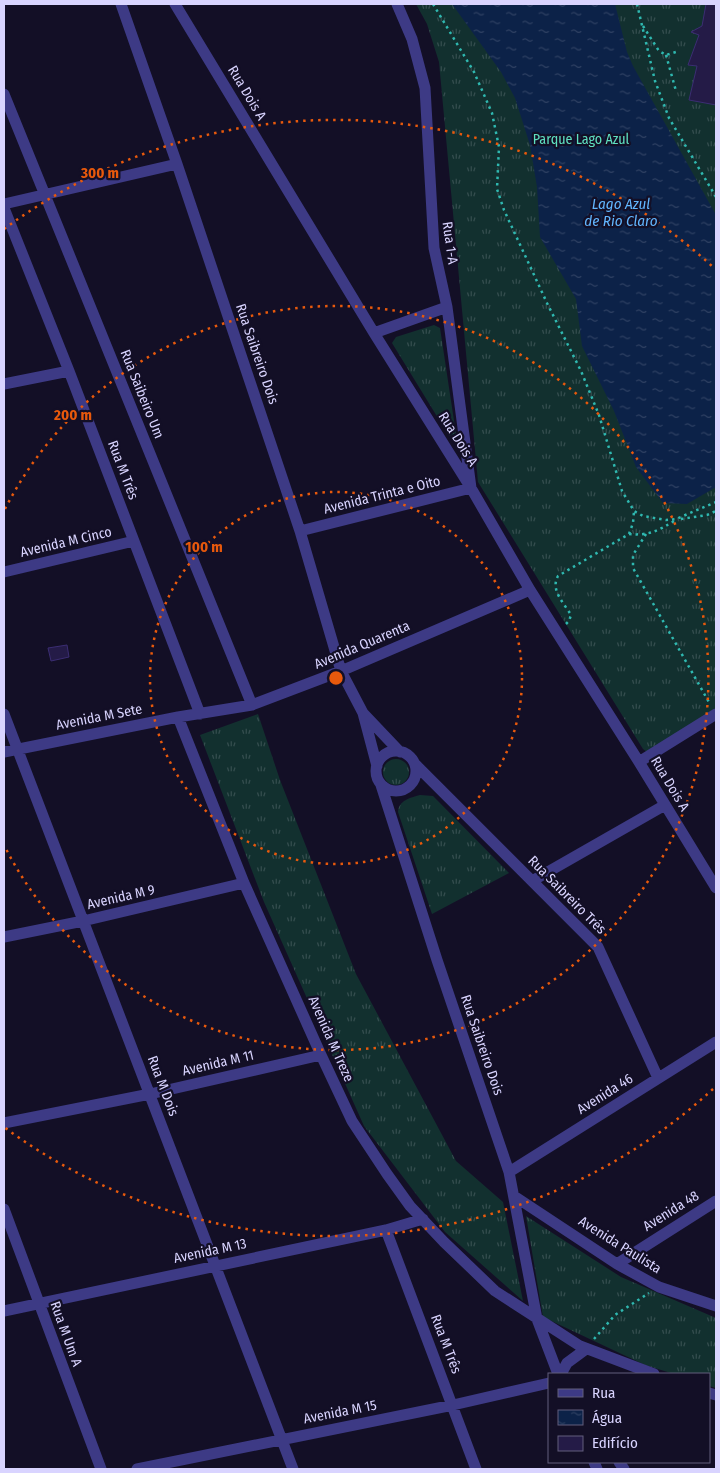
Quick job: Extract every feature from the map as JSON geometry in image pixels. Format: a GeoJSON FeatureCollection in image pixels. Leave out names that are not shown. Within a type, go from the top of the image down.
{"type":"FeatureCollection","features":[{"type":"Feature","properties":{"kind":"street","name":"Rua Saibreiro Dois"},"geometry":{"type":"LineString","coordinates":[[121,4],[177,164],[300,531],[340,671],[363,713],[377,766]]}},
{"type":"Feature","properties":{"kind":"street","name":"Rua Dois A"},"geometry":{"type":"LineString","coordinates":[[175,4],[470,488],[530,590],[714,880]]}},
{"type":"Feature","properties":{"kind":"street","name":"Rua 1-A"},"geometry":{"type":"LineString","coordinates":[[397,4],[412,39],[425,88],[434,248],[447,307],[470,488]]}},
{"type":"Feature","properties":{"kind":"street","name":"Rua Saibeiro Um"},"geometry":{"type":"LineString","coordinates":[[4,94],[252,705]]}},
{"type":"Feature","properties":{"kind":"street"},"geometry":{"type":"LineString","coordinates":[[4,204],[177,164]]}},
{"type":"Feature","properties":{"kind":"street","name":"Rua M Três"},"geometry":{"type":"LineString","coordinates":[[4,208],[69,371],[200,714]]}},
{"type":"Feature","properties":{"kind":"street"},"geometry":{"type":"LineString","coordinates":[[374,333],[447,307]]}},
{"type":"Feature","properties":{"kind":"street"},"geometry":{"type":"LineString","coordinates":[[4,384],[69,371]]}},
{"type":"Feature","properties":{"kind":"street","name":"Avenida Trinta e Oito"},"geometry":{"type":"LineString","coordinates":[[300,531],[470,488]]}},
{"type":"Feature","properties":{"kind":"street","name":"Avenida M Cinco"},"geometry":{"type":"LineString","coordinates":[[4,572],[134,541]]}},
{"type":"Feature","properties":{"kind":"street","name":"Avenida Quarenta"},"geometry":{"type":"LineString","coordinates":[[200,714],[252,705],[340,671],[530,590]]}},
{"type":"Feature","properties":{"kind":"street","name":"Rua Saibreiro Dois"},"geometry":{"type":"LineString","coordinates":[[363,713],[400,752]]}},
{"type":"Feature","properties":{"kind":"street","name":"Rua M Dois"},"geometry":{"type":"LineString","coordinates":[[4,714],[293,1469]]}},
{"type":"Feature","properties":{"kind":"street","name":"Avenida M Sete"},"geometry":{"type":"LineString","coordinates":[[4,752],[200,714]]}},
{"type":"Feature","properties":{"kind":"street"},"geometry":{"type":"LineString","coordinates":[[639,762],[716,714]]}},
{"type":"Feature","properties":{"kind":"street","name":"Avenida M Treze"},"geometry":{"type":"LineString","coordinates":[[178,717],[244,883],[352,1121],[410,1206],[444,1242],[495,1290],[586,1349],[651,1373]]}},
{"type":"Feature","properties":{"kind":"street"},"geometry":{"type":"LineString","coordinates":[[394,751],[406,754],[414,764],[415,777],[412,783],[400,790],[393,791],[381,784],[378,779],[377,766],[383,756],[394,751]]}},
{"type":"Feature","properties":{"kind":"street","name":"Rua Saibreiro Três"},"geometry":{"type":"LineString","coordinates":[[414,764],[601,951],[658,1078]]}},
{"type":"Feature","properties":{"kind":"street","name":"Rua Saibreiro Três"},"geometry":{"type":"LineString","coordinates":[[415,777],[434,783]]}},
{"type":"Feature","properties":{"kind":"street","name":"Rua Saibreiro Dois"},"geometry":{"type":"LineString","coordinates":[[381,784],[437,960],[509,1172],[537,1319],[561,1373]]}},
{"type":"Feature","properties":{"kind":"street"},"geometry":{"type":"LineString","coordinates":[[532,881],[665,805]]}},
{"type":"Feature","properties":{"kind":"street","name":"Avenida M 9"},"geometry":{"type":"LineString","coordinates":[[4,937],[83,921],[244,883]]}},
{"type":"Feature","properties":{"kind":"street","name":"Avenida 46"},"geometry":{"type":"LineString","coordinates":[[509,1172],[716,1042]]}},
{"type":"Feature","properties":{"kind":"street","name":"Avenida M 11"},"geometry":{"type":"LineString","coordinates":[[4,1123],[150,1094],[321,1055]]}},
{"type":"Feature","properties":{"kind":"street","name":"Avenida Paulista"},"geometry":{"type":"LineString","coordinates":[[514,1196],[617,1264],[659,1287],[716,1306]]}},
{"type":"Feature","properties":{"kind":"street","name":"Avenida 48"},"geometry":{"type":"LineString","coordinates":[[617,1264],[716,1201]]}},
{"type":"Feature","properties":{"kind":"street","name":"Rua M Um A"},"geometry":{"type":"LineString","coordinates":[[4,1209],[101,1469]]}},
{"type":"Feature","properties":{"kind":"street","name":"Avenida M 13"},"geometry":{"type":"LineString","coordinates":[[4,1310],[386,1230],[422,1219]]}},
{"type":"Feature","properties":{"kind":"street","name":"Rua M Três"},"geometry":{"type":"LineString","coordinates":[[386,1230],[476,1469]]}},
{"type":"Feature","properties":{"kind":"street"},"geometry":{"type":"LineString","coordinates":[[562,1373],[567,1363],[586,1349]]}},
{"type":"Feature","properties":{"kind":"street","name":"Avenida M 15"},"geometry":{"type":"LineString","coordinates":[[137,1469],[452,1405],[548,1383]]}},
{"type":"Feature","properties":{"kind":"path"},"geometry":{"type":"LineString","coordinates":[[433,4],[474,72],[492,113],[499,147],[497,188],[504,210],[546,303],[582,372],[599,415],[622,491],[634,511],[633,524],[629,534]]}},
{"type":"Feature","properties":{"kind":"path"},"geometry":{"type":"LineString","coordinates":[[636,4],[655,81],[669,118],[716,197]]}},
{"type":"Feature","properties":{"kind":"path"},"geometry":{"type":"LineString","coordinates":[[641,22],[659,51],[666,55],[676,91]]}},
{"type":"Feature","properties":{"kind":"path"},"geometry":{"type":"LineString","coordinates":[[666,55],[679,51]]}},
{"type":"Feature","properties":{"kind":"path"},"geometry":{"type":"LineString","coordinates":[[556,631],[569,621],[571,615],[555,589],[555,581],[558,576],[629,534],[653,532],[676,519],[716,502]]}},
{"type":"Feature","properties":{"kind":"path"},"geometry":{"type":"LineString","coordinates":[[634,511],[653,518],[676,519],[707,515],[716,511]]}},
{"type":"Feature","properties":{"kind":"path"},"geometry":{"type":"LineString","coordinates":[[646,534],[633,555],[633,568],[716,714]]}},
{"type":"Feature","properties":{"kind":"path"},"geometry":{"type":"LineString","coordinates":[[586,1349],[616,1315],[659,1287]]}},
{"type":"Feature","properties":{"kind":"green space","name":"Parque Lago Azul"},"geometry":{"type":"Polygon","coordinates":[[[416,4],[716,4],[716,708],[647,752],[643,749],[478,482],[439,62],[427,24],[416,4]]]}},
{"type":"Feature","properties":{"kind":"green space"},"geometry":{"type":"Polygon","coordinates":[[[434,325],[440,328],[456,434],[449,436],[392,343],[396,337],[434,325]]]}},
{"type":"Feature","properties":{"kind":"green space"},"geometry":{"type":"Polygon","coordinates":[[[258,714],[280,780],[356,974],[456,1161],[503,1202],[523,1301],[445,1232],[364,1126],[264,902],[200,735],[258,714]]]}},
{"type":"Feature","properties":{"kind":"green space"},"geometry":{"type":"Polygon","coordinates":[[[396,759],[405,763],[409,772],[405,781],[396,785],[387,781],[383,772],[387,763],[396,759]]]}},
{"type":"Feature","properties":{"kind":"green space"},"geometry":{"type":"Polygon","coordinates":[[[420,795],[433,796],[509,873],[432,914],[398,812],[403,802],[420,795]]]}},
{"type":"Feature","properties":{"kind":"green space"},"geometry":{"type":"Polygon","coordinates":[[[526,1216],[621,1277],[716,1318],[716,1388],[710,1386],[710,1373],[671,1373],[645,1365],[543,1317],[526,1216]]]}},
{"type":"Feature","properties":{"kind":"water","name":"Lago Azul de Rio Claro"},"geometry":{"type":"Polygon","coordinates":[[[452,4],[615,4],[627,52],[633,66],[716,215],[716,487],[687,504],[663,503],[636,467],[614,411],[582,346],[576,299],[540,237],[537,187],[530,145],[515,98],[501,72],[452,4]]]}},
{"type":"Feature","properties":{"kind":"building"},"geometry":{"type":"Polygon","coordinates":[[[706,4],[716,4],[716,105],[689,100],[697,66],[688,65],[699,35],[691,32],[702,26],[706,4]]]}},
{"type":"Feature","properties":{"kind":"building"},"geometry":{"type":"Polygon","coordinates":[[[67,645],[69,657],[51,661],[48,648],[67,645]]]}}]}
